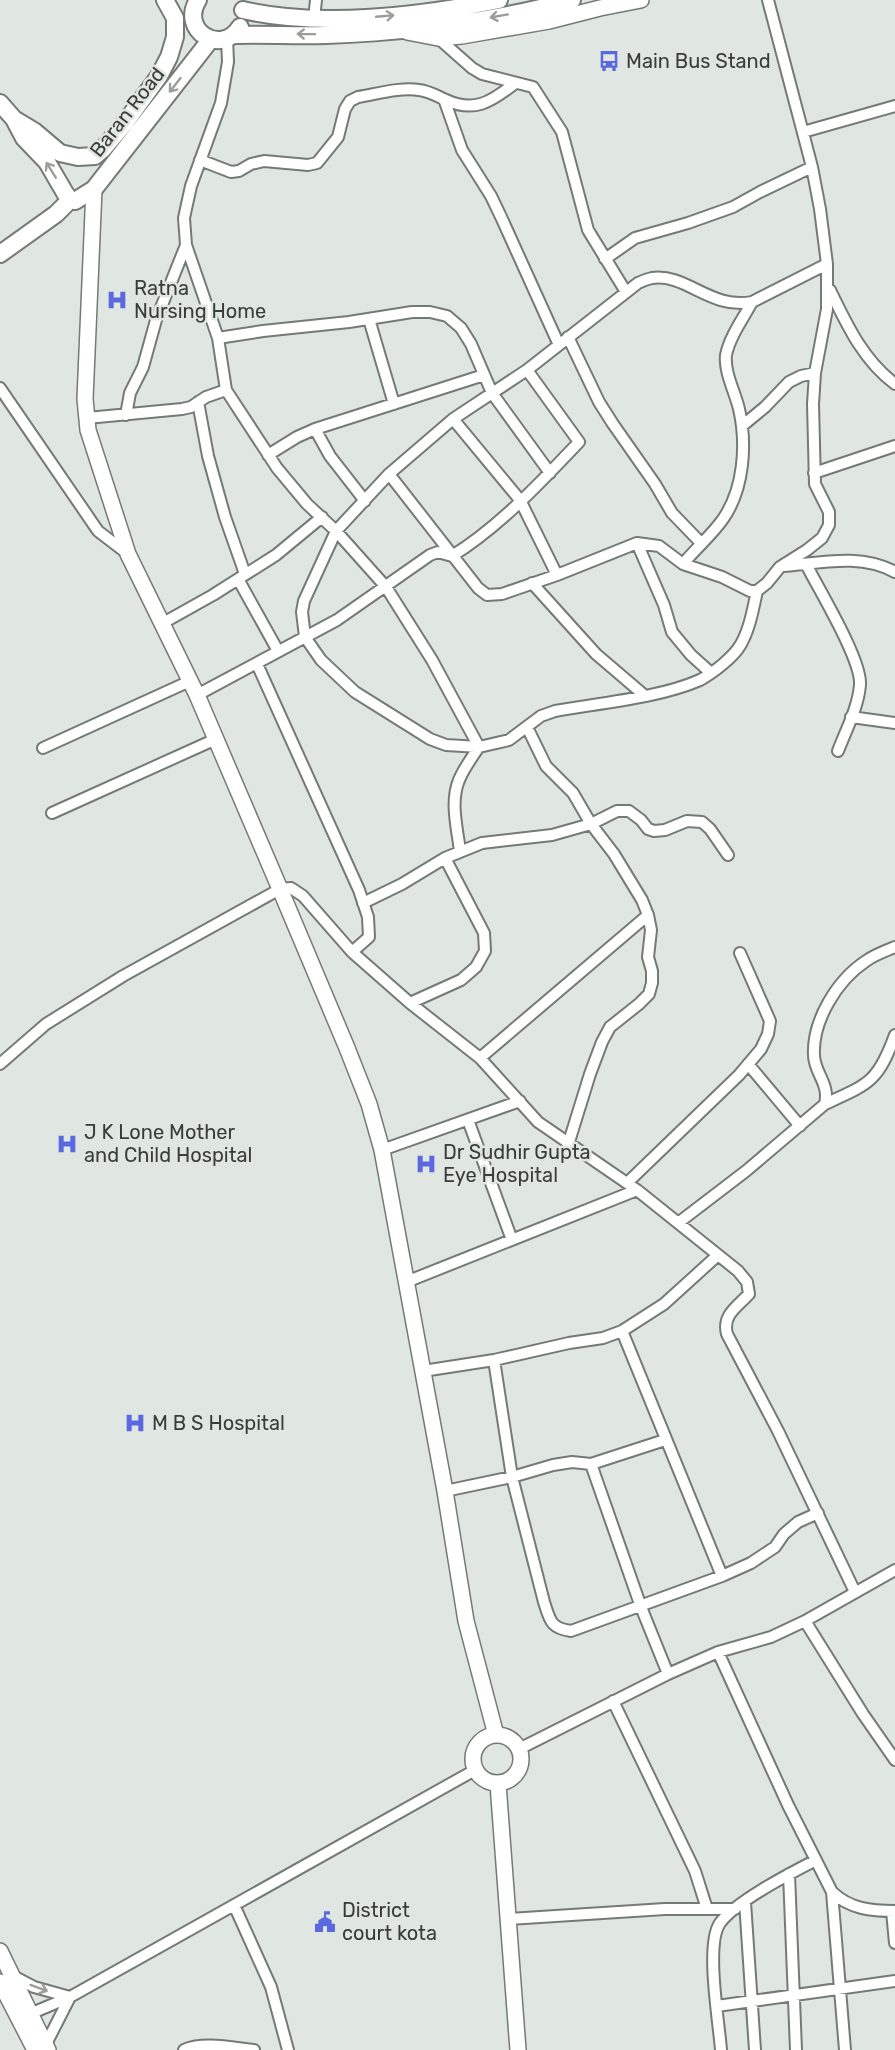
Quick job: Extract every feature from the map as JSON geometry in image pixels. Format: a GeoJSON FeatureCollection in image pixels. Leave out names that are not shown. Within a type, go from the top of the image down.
{"type":"FeatureCollection","features":[{"type":"Feature","properties":{"kind":"main road","name":"Baran Road"},"geometry":{"type":"LineString","coordinates":[[14,119],[34,131],[60,153],[78,158],[94,156],[103,149],[159,76],[169,57],[175,37],[175,18],[165,0]]}},
{"type":"Feature","properties":{"kind":"main road"},"geometry":{"type":"LineString","coordinates":[[198,0],[193,15],[194,23],[201,34],[224,37],[325,35],[398,30],[480,19],[564,2]]}},
{"type":"Feature","properties":{"kind":"main road"},"geometry":{"type":"LineString","coordinates":[[241,5],[282,18],[314,19],[382,16],[439,5],[460,8],[499,0]]}},
{"type":"Feature","properties":{"kind":"main road","name":"Baran Road"},"geometry":{"type":"LineString","coordinates":[[0,242],[70,198],[94,189],[224,37],[242,24],[241,5]]}},
{"type":"Feature","properties":{"kind":"main road","name":"Baran Road"},"geometry":{"type":"LineString","coordinates":[[0,104],[14,119],[24,138],[47,162],[70,198]]}},
{"type":"Feature","properties":{"kind":"main road","name":"Baran Road"},"geometry":{"type":"LineString","coordinates":[[0,254],[56,214],[70,198]]}},
{"type":"Feature","properties":{"kind":"street"},"geometry":{"type":"LineString","coordinates":[[314,19],[316,0]]}},
{"type":"Feature","properties":{"kind":"street"},"geometry":{"type":"LineString","coordinates":[[398,30],[438,38],[462,36],[549,21],[641,0]]}},
{"type":"Feature","properties":{"kind":"street"},"geometry":{"type":"LineString","coordinates":[[768,0],[812,167],[827,264],[827,309],[815,373],[813,404],[815,484],[829,512],[829,525],[822,538],[780,567],[757,591],[749,625],[741,646],[711,673],[700,680],[644,695],[555,711],[541,716],[509,740],[479,747],[446,745],[430,739],[355,692],[321,660],[304,637],[302,612],[304,601],[336,531],[389,474],[453,419],[528,370],[638,283],[653,278],[684,284],[726,303],[739,304],[752,302],[827,264]]}},
{"type":"Feature","properties":{"kind":"street"},"geometry":{"type":"LineString","coordinates":[[224,37],[228,62],[220,103],[191,186],[184,218],[186,244],[218,338],[226,390],[268,455],[307,504],[336,531],[386,587],[432,660],[479,747]]}},
{"type":"Feature","properties":{"kind":"street"},"geometry":{"type":"LineString","coordinates":[[438,38],[482,74],[533,87],[562,132],[588,230],[626,292]]}},
{"type":"Feature","properties":{"kind":"street"},"geometry":{"type":"LineString","coordinates":[[200,160],[231,172],[264,161],[308,165],[317,163],[338,137],[345,108],[350,101],[358,97],[411,90],[432,93],[469,107],[484,103],[514,84]]}},
{"type":"Feature","properties":{"kind":"street"},"geometry":{"type":"LineString","coordinates":[[444,99],[462,150],[491,196],[563,341],[599,402],[672,513],[701,543]]}},
{"type":"Feature","properties":{"kind":"street"},"geometry":{"type":"LineString","coordinates":[[803,132],[895,106]]}},
{"type":"Feature","properties":{"kind":"street"},"geometry":{"type":"LineString","coordinates":[[605,259],[635,238],[733,207],[812,167]]}},
{"type":"Feature","properties":{"kind":"street"},"geometry":{"type":"LineString","coordinates":[[94,189],[85,399],[88,430],[128,554],[197,695],[369,1104],[382,1150],[445,1491],[466,1622],[496,1735]]}},
{"type":"Feature","properties":{"kind":"street"},"geometry":{"type":"LineString","coordinates":[[70,198],[91,229]]}},
{"type":"Feature","properties":{"kind":"street"},"geometry":{"type":"LineString","coordinates":[[126,415],[130,393],[143,367],[156,320],[186,244]]}},
{"type":"Feature","properties":{"kind":"street"},"geometry":{"type":"LineString","coordinates":[[828,287],[854,340],[868,358],[895,384]]}},
{"type":"Feature","properties":{"kind":"street"},"geometry":{"type":"LineString","coordinates":[[682,564],[723,520],[740,479],[742,426],[726,358],[730,341],[752,302]]}},
{"type":"Feature","properties":{"kind":"street"},"geometry":{"type":"LineString","coordinates":[[218,338],[412,312],[447,315],[461,328],[471,344],[492,393],[550,472]]}},
{"type":"Feature","properties":{"kind":"street"},"geometry":{"type":"LineString","coordinates":[[369,319],[394,404]]}},
{"type":"Feature","properties":{"kind":"street"},"geometry":{"type":"LineString","coordinates":[[197,695],[337,620],[430,555],[438,552],[452,556],[471,544],[541,483],[579,442],[528,370]]}},
{"type":"Feature","properties":{"kind":"street"},"geometry":{"type":"LineString","coordinates":[[742,426],[765,407],[789,382],[815,373]]}},
{"type":"Feature","properties":{"kind":"street"},"geometry":{"type":"LineString","coordinates":[[268,455],[315,429],[484,375]]}},
{"type":"Feature","properties":{"kind":"street"},"geometry":{"type":"LineString","coordinates":[[0,388],[98,531],[128,554]]}},
{"type":"Feature","properties":{"kind":"street"},"geometry":{"type":"LineString","coordinates":[[87,418],[182,409],[226,390]]}},
{"type":"Feature","properties":{"kind":"street"},"geometry":{"type":"LineString","coordinates":[[198,402],[208,456],[242,577],[278,651]]}},
{"type":"Feature","properties":{"kind":"street"},"geometry":{"type":"LineString","coordinates":[[453,419],[520,500],[557,575]]}},
{"type":"Feature","properties":{"kind":"street"},"geometry":{"type":"LineString","coordinates":[[315,429],[330,456],[365,501]]}},
{"type":"Feature","properties":{"kind":"street"},"geometry":{"type":"LineString","coordinates":[[814,473],[895,446]]}},
{"type":"Feature","properties":{"kind":"street"},"geometry":{"type":"LineString","coordinates":[[389,474],[452,556],[478,588],[487,595],[502,594],[557,575],[637,543],[659,546],[682,564],[706,570],[750,591],[757,591]]}},
{"type":"Feature","properties":{"kind":"street"},"geometry":{"type":"LineString","coordinates":[[163,623],[276,555],[322,518]]}},
{"type":"Feature","properties":{"kind":"street"},"geometry":{"type":"LineString","coordinates":[[637,543],[664,605],[672,632],[691,655],[711,673]]}},
{"type":"Feature","properties":{"kind":"street"},"geometry":{"type":"LineString","coordinates":[[780,567],[844,560],[868,561],[895,572]]}},
{"type":"Feature","properties":{"kind":"street"},"geometry":{"type":"LineString","coordinates":[[806,564],[860,673],[856,703],[838,751]]}},
{"type":"Feature","properties":{"kind":"street"},"geometry":{"type":"LineString","coordinates":[[532,583],[596,654],[644,695]]}},
{"type":"Feature","properties":{"kind":"street"},"geometry":{"type":"LineString","coordinates":[[257,664],[368,918],[369,937],[352,952]]}},
{"type":"Feature","properties":{"kind":"street"},"geometry":{"type":"LineString","coordinates":[[43,748],[190,681]]}},
{"type":"Feature","properties":{"kind":"street"},"geometry":{"type":"LineString","coordinates":[[851,717],[895,723]]}},
{"type":"Feature","properties":{"kind":"street"},"geometry":{"type":"LineString","coordinates":[[528,727],[546,766],[573,793],[642,900],[651,930],[648,957],[652,971],[652,983],[649,994],[610,1028],[602,1042],[568,1145]]}},
{"type":"Feature","properties":{"kind":"street"},"geometry":{"type":"LineString","coordinates":[[52,813],[216,739]]}},
{"type":"Feature","properties":{"kind":"street"},"geometry":{"type":"LineString","coordinates":[[460,851],[454,812],[455,794],[460,779],[479,747]]}},
{"type":"Feature","properties":{"kind":"street"},"geometry":{"type":"LineString","coordinates":[[363,903],[402,884],[445,858],[482,843],[552,835],[591,824],[617,811],[629,811],[648,829],[654,831],[665,830],[687,821],[702,822],[710,829],[728,855]]}},
{"type":"Feature","properties":{"kind":"street"},"geometry":{"type":"LineString","coordinates":[[410,1003],[461,980],[476,967],[485,951],[484,933],[445,858]]}},
{"type":"Feature","properties":{"kind":"street"},"geometry":{"type":"LineString","coordinates":[[0,1064],[46,1024],[123,976],[280,889],[291,888],[303,896],[352,952],[410,1003],[480,1058],[538,1122],[568,1145],[637,1190],[738,1271],[747,1282],[749,1294],[728,1315],[724,1325],[726,1334],[778,1431],[855,1592]]}},
{"type":"Feature","properties":{"kind":"street"},"geometry":{"type":"LineString","coordinates":[[480,1058],[648,915]]}},
{"type":"Feature","properties":{"kind":"street"},"geometry":{"type":"LineString","coordinates":[[825,1104],[827,1094],[814,1058],[815,1036],[828,1003],[850,974],[866,961],[895,947]]}},
{"type":"Feature","properties":{"kind":"street"},"geometry":{"type":"LineString","coordinates":[[627,1184],[748,1064],[768,1034],[770,1021],[740,953]]}},
{"type":"Feature","properties":{"kind":"street"},"geometry":{"type":"LineString","coordinates":[[678,1223],[825,1104],[865,1084],[879,1072],[895,1035]]}},
{"type":"Feature","properties":{"kind":"street"},"geometry":{"type":"LineString","coordinates":[[748,1064],[800,1126]]}},
{"type":"Feature","properties":{"kind":"street"},"geometry":{"type":"LineString","coordinates":[[382,1150],[520,1101]]}},
{"type":"Feature","properties":{"kind":"street"},"geometry":{"type":"LineString","coordinates":[[468,1120],[512,1240]]}},
{"type":"Feature","properties":{"kind":"street"},"geometry":{"type":"LineString","coordinates":[[406,1282],[637,1190]]}},
{"type":"Feature","properties":{"kind":"street"},"geometry":{"type":"LineString","coordinates":[[423,1371],[494,1360],[569,1342],[603,1338],[622,1331],[664,1304],[718,1255]]}},
{"type":"Feature","properties":{"kind":"street"},"geometry":{"type":"LineString","coordinates":[[622,1331],[722,1576]]}},
{"type":"Feature","properties":{"kind":"street"},"geometry":{"type":"LineString","coordinates":[[494,1360],[512,1477],[550,1621],[559,1629],[570,1631],[722,1576],[760,1557],[775,1547],[784,1534],[798,1522],[818,1513]]}},
{"type":"Feature","properties":{"kind":"street"},"geometry":{"type":"LineString","coordinates":[[445,1491],[572,1462],[591,1464],[665,1440]]}},
{"type":"Feature","properties":{"kind":"street"},"geometry":{"type":"LineString","coordinates":[[591,1464],[641,1607],[668,1674]]}},
{"type":"Feature","properties":{"kind":"street"},"geometry":{"type":"LineString","coordinates":[[519,1749],[668,1674],[718,1652],[771,1637],[895,1570]]}},
{"type":"Feature","properties":{"kind":"street"},"geometry":{"type":"LineString","coordinates":[[805,1620],[863,1714],[895,1760]]}},
{"type":"Feature","properties":{"kind":"street"},"geometry":{"type":"LineString","coordinates":[[718,1652],[788,1805],[832,1892],[843,1902],[859,1908],[894,1911],[895,1943]]}},
{"type":"Feature","properties":{"kind":"street"},"geometry":{"type":"LineString","coordinates":[[613,1701],[695,1871],[707,1909]]}},
{"type":"Feature","properties":{"kind":"street"},"geometry":{"type":"LineString","coordinates":[[496,1735],[505,1736],[514,1741],[522,1758],[515,1776],[508,1782],[498,1784],[489,1783],[480,1778],[472,1761],[479,1743],[486,1737],[496,1735]]}},
{"type":"Feature","properties":{"kind":"street"},"geometry":{"type":"LineString","coordinates":[[25,2017],[70,1997],[475,1770]]}},
{"type":"Feature","properties":{"kind":"street"},"geometry":{"type":"LineString","coordinates":[[498,1784],[518,2050]]}},
{"type":"Feature","properties":{"kind":"street"},"geometry":{"type":"LineString","coordinates":[[721,2050],[713,1941],[720,1923],[740,1906],[789,1874],[816,1860]]}},
{"type":"Feature","properties":{"kind":"street"},"geometry":{"type":"LineString","coordinates":[[789,1874],[796,2050]]}},
{"type":"Feature","properties":{"kind":"street"},"geometry":{"type":"LineString","coordinates":[[832,1892],[845,2050]]}},
{"type":"Feature","properties":{"kind":"street"},"geometry":{"type":"LineString","coordinates":[[234,1905],[271,1987],[288,2050]]}},
{"type":"Feature","properties":{"kind":"street"},"geometry":{"type":"LineString","coordinates":[[508,1919],[740,1906]]}},
{"type":"Feature","properties":{"kind":"street"},"geometry":{"type":"LineString","coordinates":[[740,1906],[752,2002],[755,2050]]}},
{"type":"Feature","properties":{"kind":"street"},"geometry":{"type":"LineString","coordinates":[[0,1951],[5,1978],[43,2048]]}},
{"type":"Feature","properties":{"kind":"street"},"geometry":{"type":"LineString","coordinates":[[5,1978],[70,1997]]}},
{"type":"Feature","properties":{"kind":"street"},"geometry":{"type":"LineString","coordinates":[[717,2006],[895,1981]]}},
{"type":"Feature","properties":{"kind":"street"},"geometry":{"type":"LineString","coordinates":[[43,2048],[70,1997]]}},
{"type":"Feature","properties":{"kind":"street"},"geometry":{"type":"LineString","coordinates":[[184,2050],[189,2047],[216,2046],[254,2050]]}},
{"type":"Feature","properties":{"kind":"place","name":"Main Bus Stand"},"geometry":{"type":"Point","coordinates":[609,61]}},
{"type":"Feature","properties":{"kind":"place","name":"Ratna Nursing Home"},"geometry":{"type":"Point","coordinates":[117,300]}},
{"type":"Feature","properties":{"kind":"place","name":"J K Lone Mother and Child Hospital"},"geometry":{"type":"Point","coordinates":[67,1144]}},
{"type":"Feature","properties":{"kind":"place","name":"Dr Sudhir Gupta Eye Hospital"},"geometry":{"type":"Point","coordinates":[426,1164]}},
{"type":"Feature","properties":{"kind":"place","name":"M B S Hospital"},"geometry":{"type":"Point","coordinates":[135,1423]}},
{"type":"Feature","properties":{"kind":"place","name":"District court kota"},"geometry":{"type":"Point","coordinates":[325,1922]}}]}
